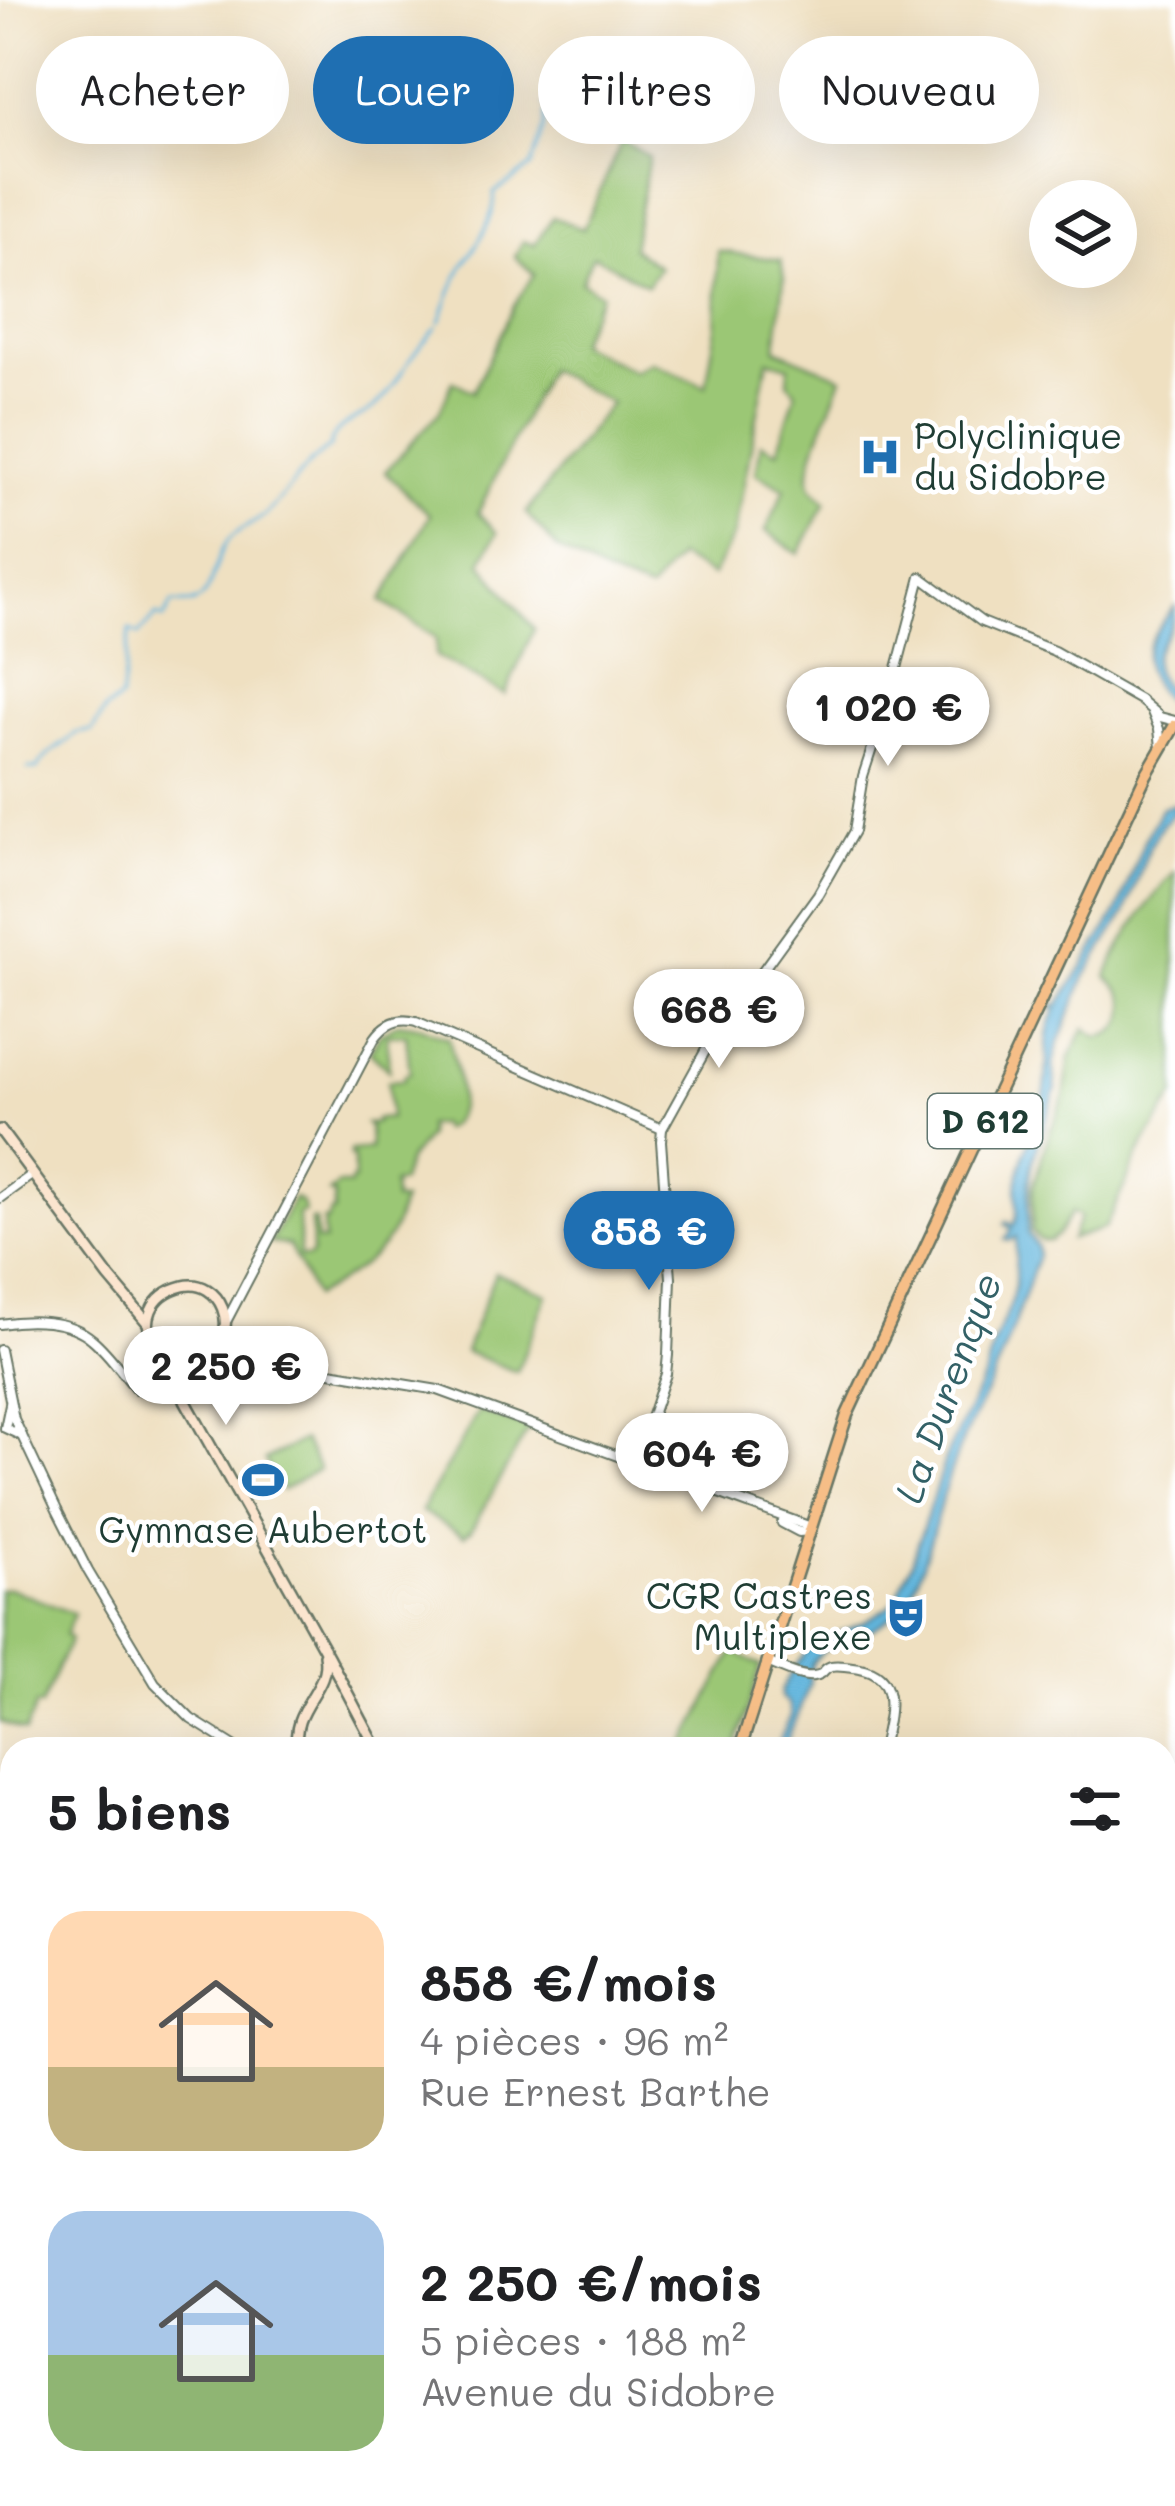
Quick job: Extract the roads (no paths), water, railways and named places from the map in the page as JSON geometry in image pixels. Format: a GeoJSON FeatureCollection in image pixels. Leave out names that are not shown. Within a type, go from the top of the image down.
{"type":"FeatureCollection","features":[{"type":"Feature","properties":{"kind":"main road","name":"D 612"},"geometry":{"type":"LineString","coordinates":[[744,1737],[850,1407],[1175,723]]}},
{"type":"Feature","properties":{"kind":"main road"},"geometry":{"type":"LineString","coordinates":[[0,1130],[147,1322]]}},
{"type":"Feature","properties":{"kind":"main road"},"geometry":{"type":"LineString","coordinates":[[132,1304],[145,1306],[190,1285],[207,1290],[218,1301],[226,1322],[225,1337],[199,1359],[167,1361]]}},
{"type":"Feature","properties":{"kind":"main road"},"geometry":{"type":"LineString","coordinates":[[154,1303],[147,1322],[149,1334],[181,1373],[182,1392],[371,1737]]}},
{"type":"Feature","properties":{"kind":"main road"},"geometry":{"type":"LineString","coordinates":[[182,1392],[186,1374],[199,1359]]}},
{"type":"Feature","properties":{"kind":"main road"},"geometry":{"type":"LineString","coordinates":[[296,1737],[298,1720],[323,1675],[326,1660],[317,1639]]}},
{"type":"Feature","properties":{"kind":"main road"},"geometry":{"type":"LineString","coordinates":[[323,1675],[334,1674],[342,1683]]}},
{"type":"Feature","properties":{"kind":"street"},"geometry":{"type":"LineString","coordinates":[[637,1462],[668,1355],[671,1278],[662,1129],[708,1046],[820,892],[854,830],[862,776],[921,577],[982,622],[1054,651],[1175,723]]}},
{"type":"Feature","properties":{"kind":"street"},"geometry":{"type":"LineString","coordinates":[[1151,711],[1161,747]]}},
{"type":"Feature","properties":{"kind":"street"},"geometry":{"type":"LineString","coordinates":[[226,1322],[375,1039],[391,1023],[416,1022],[662,1129]]}},
{"type":"Feature","properties":{"kind":"street"},"geometry":{"type":"LineString","coordinates":[[0,1198],[33,1174]]}},
{"type":"Feature","properties":{"kind":"street"},"geometry":{"type":"LineString","coordinates":[[218,1301],[237,1299]]}},
{"type":"Feature","properties":{"kind":"street"},"geometry":{"type":"LineString","coordinates":[[0,1324],[19,1320],[63,1325],[90,1337],[136,1389],[144,1392],[159,1385],[167,1361]]}},
{"type":"Feature","properties":{"kind":"street"},"geometry":{"type":"LineString","coordinates":[[225,1337],[228,1347],[244,1357]]}},
{"type":"Feature","properties":{"kind":"street"},"geometry":{"type":"LineString","coordinates":[[0,1350],[12,1423],[24,1437],[80,1556],[158,1688],[218,1737]]}},
{"type":"Feature","properties":{"kind":"street"},"geometry":{"type":"LineString","coordinates":[[210,1352],[438,1390],[810,1529]]}},
{"type":"Feature","properties":{"kind":"street"},"geometry":{"type":"LineString","coordinates":[[637,1462],[793,1530],[810,1529]]}},
{"type":"Feature","properties":{"kind":"street"},"geometry":{"type":"LineString","coordinates":[[793,1530],[803,1550]]}},
{"type":"Feature","properties":{"kind":"street"},"geometry":{"type":"LineString","coordinates":[[767,1662],[808,1676],[832,1666],[882,1676],[889,1699],[884,1737]]}},
{"type":"Feature","properties":{"kind":"water"},"geometry":{"type":"Polygon","coordinates":[[[1175,606],[1154,658],[1161,681],[1175,697],[1175,711],[1152,682],[1145,659],[1153,635],[1175,606]]]}},
{"type":"Feature","properties":{"kind":"water"},"geometry":{"type":"Polygon","coordinates":[[[1175,804],[1175,812],[1149,848],[1125,913],[1085,977],[1058,1045],[1053,1064],[1056,1089],[1029,1187],[1028,1234],[1038,1255],[1003,1354],[955,1460],[919,1575],[890,1618],[830,1647],[814,1660],[789,1737],[781,1737],[791,1715],[781,1691],[794,1668],[813,1643],[863,1623],[890,1606],[912,1562],[946,1456],[985,1374],[1011,1304],[1016,1237],[1005,1240],[1012,1229],[1005,1224],[1014,1225],[1016,1220],[1019,1176],[1045,1090],[1048,1038],[1057,1009],[1045,1005],[1059,1005],[1117,912],[1162,808],[1175,804]]]}},
{"type":"Feature","properties":{"kind":"waterway"},"geometry":{"type":"LineString","coordinates":[[440,322],[456,279],[489,221],[494,193],[531,167],[539,144]]}},
{"type":"Feature","properties":{"kind":"waterway"},"geometry":{"type":"LineString","coordinates":[[28,769],[37,769],[76,733],[92,731],[106,709],[121,699],[130,630],[138,635],[157,615],[164,619],[172,603],[199,600],[228,541],[266,514],[330,447],[340,429],[377,405],[437,327]]}},
{"type":"Feature","properties":{"kind":"place","name":"Polyclinique du Sidobre"},"geometry":{"type":"Point","coordinates":[880,457]}},
{"type":"Feature","properties":{"kind":"place","name":"Gymnase Aubertot"},"geometry":{"type":"Point","coordinates":[263,1480]}},
{"type":"Feature","properties":{"kind":"place","name":"CGR Castres Multiplexe"},"geometry":{"type":"Point","coordinates":[906,1617]}},
{"type":"Feature","properties":{"kind":"water label","name":"La Durenque"},"geometry":{"type":"Point","coordinates":[948,1388]}}]}
